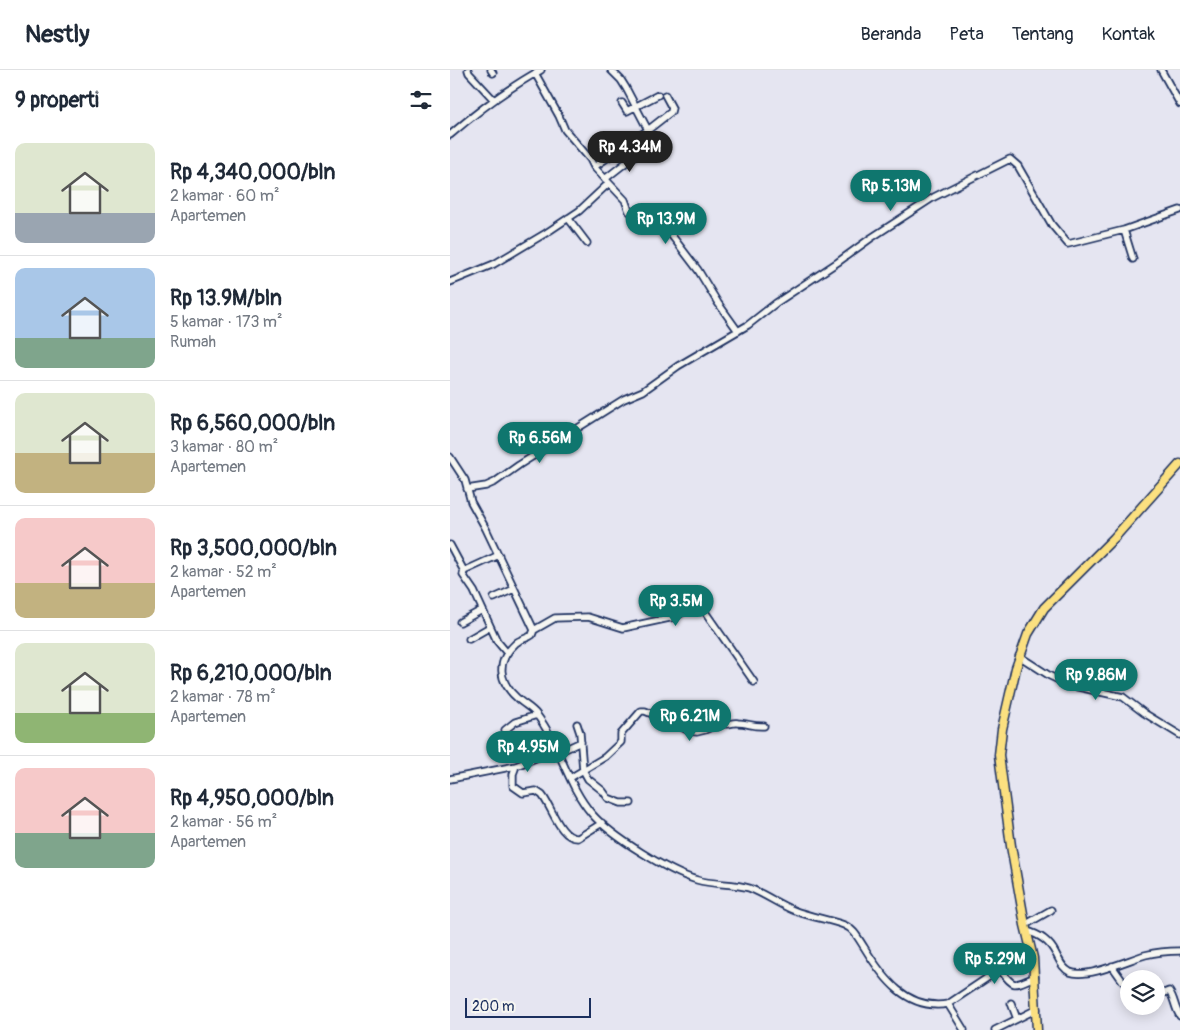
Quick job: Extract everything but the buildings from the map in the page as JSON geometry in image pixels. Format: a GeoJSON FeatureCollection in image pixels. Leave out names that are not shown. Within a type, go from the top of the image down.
{"type":"FeatureCollection","features":[{"type":"Feature","properties":{"kind":"main road"},"geometry":{"type":"LineString","coordinates":[[1037,1030],[1033,958],[1011,846],[999,755],[1002,729],[1020,656],[1030,629],[1044,608],[1114,538],[1180,464]]}},
{"type":"Feature","properties":{"kind":"street"},"geometry":{"type":"LineString","coordinates":[[468,70],[494,100]]}},
{"type":"Feature","properties":{"kind":"street"},"geometry":{"type":"LineString","coordinates":[[612,70],[621,80],[648,130]]}},
{"type":"Feature","properties":{"kind":"street"},"geometry":{"type":"LineString","coordinates":[[1162,70],[1180,104]]}},
{"type":"Feature","properties":{"kind":"street"},"geometry":{"type":"LineString","coordinates":[[450,135],[494,100],[538,72],[565,130],[590,159],[594,167],[625,200],[631,214],[642,220],[661,224],[666,228],[694,264],[718,303],[738,330]]}},
{"type":"Feature","properties":{"kind":"street"},"geometry":{"type":"LineString","coordinates":[[622,104],[627,112],[658,95]]}},
{"type":"Feature","properties":{"kind":"street"},"geometry":{"type":"LineString","coordinates":[[594,167],[671,112],[672,108],[665,95]]}},
{"type":"Feature","properties":{"kind":"street"},"geometry":{"type":"LineString","coordinates":[[450,282],[494,264],[568,218],[588,203],[607,181],[642,150]]}},
{"type":"Feature","properties":{"kind":"street"},"geometry":{"type":"LineString","coordinates":[[467,489],[486,486],[495,482],[624,399],[643,391],[678,366],[738,330],[870,238],[934,197],[1010,159],[1018,166],[1052,225],[1066,243],[1070,244],[1124,230],[1180,210]]}},
{"type":"Feature","properties":{"kind":"street"},"geometry":{"type":"LineString","coordinates":[[568,218],[587,244]]}},
{"type":"Feature","properties":{"kind":"street"},"geometry":{"type":"LineString","coordinates":[[1124,230],[1133,258]]}},
{"type":"Feature","properties":{"kind":"street"},"geometry":{"type":"LineString","coordinates":[[450,457],[465,480],[471,502],[499,555],[534,630]]}},
{"type":"Feature","properties":{"kind":"street"},"geometry":{"type":"LineString","coordinates":[[450,544],[464,571],[463,575],[474,591],[497,641],[507,653]]}},
{"type":"Feature","properties":{"kind":"street"},"geometry":{"type":"LineString","coordinates":[[464,571],[499,555]]}},
{"type":"Feature","properties":{"kind":"street"},"geometry":{"type":"LineString","coordinates":[[494,598],[514,589]]}},
{"type":"Feature","properties":{"kind":"street"},"geometry":{"type":"LineString","coordinates":[[754,682],[698,604],[674,616],[623,628],[588,617],[555,618],[534,630],[531,636],[518,642],[507,653],[501,665],[507,687],[537,715],[586,806],[602,823],[636,848],[683,875],[699,880],[750,889],[793,910],[851,928],[880,971],[898,991],[923,1004],[932,1006],[948,1004],[996,972],[1002,972],[1009,982],[1014,984],[1035,977]]}},
{"type":"Feature","properties":{"kind":"street"},"geometry":{"type":"LineString","coordinates":[[460,622],[482,610]]}},
{"type":"Feature","properties":{"kind":"street"},"geometry":{"type":"LineString","coordinates":[[469,639],[490,627]]}},
{"type":"Feature","properties":{"kind":"street"},"geometry":{"type":"LineString","coordinates":[[1020,656],[1050,676],[1069,685],[1123,696],[1144,713],[1180,736]]}},
{"type":"Feature","properties":{"kind":"street"},"geometry":{"type":"LineString","coordinates":[[570,778],[617,747],[621,742],[621,734],[641,711],[657,716],[667,711],[673,722],[693,732],[705,730],[720,723],[727,725],[736,722],[750,726],[764,726]]}},
{"type":"Feature","properties":{"kind":"street"},"geometry":{"type":"LineString","coordinates":[[505,730],[515,722],[537,715]]}},
{"type":"Feature","properties":{"kind":"street"},"geometry":{"type":"LineString","coordinates":[[577,724],[581,742],[583,770],[588,779],[603,791],[608,798],[621,803],[632,803]]}},
{"type":"Feature","properties":{"kind":"street"},"geometry":{"type":"LineString","coordinates":[[545,753],[581,742]]}},
{"type":"Feature","properties":{"kind":"street"},"geometry":{"type":"LineString","coordinates":[[450,779],[516,766],[538,756]]}},
{"type":"Feature","properties":{"kind":"street"},"geometry":{"type":"LineString","coordinates":[[516,766],[513,774],[513,786],[523,793],[536,791],[542,795],[569,836],[578,838],[602,823]]}},
{"type":"Feature","properties":{"kind":"street"},"geometry":{"type":"LineString","coordinates":[[1051,910],[1026,928],[1047,942],[1056,953],[1062,966],[1070,972],[1082,973],[1156,953],[1180,951]]}},
{"type":"Feature","properties":{"kind":"street"},"geometry":{"type":"LineString","coordinates":[[1112,966],[1120,977]]}},
{"type":"Feature","properties":{"kind":"street"},"geometry":{"type":"LineString","coordinates":[[1165,993],[1169,991],[1174,1000],[1174,1008],[1180,1016]]}},
{"type":"Feature","properties":{"kind":"street"},"geometry":{"type":"LineString","coordinates":[[1011,1003],[1018,1019]]}},
{"type":"Feature","properties":{"kind":"street"},"geometry":{"type":"LineString","coordinates":[[948,1004],[964,1030]]}},
{"type":"Feature","properties":{"kind":"street"},"geometry":{"type":"LineString","coordinates":[[995,1030],[1037,1009]]}}]}
